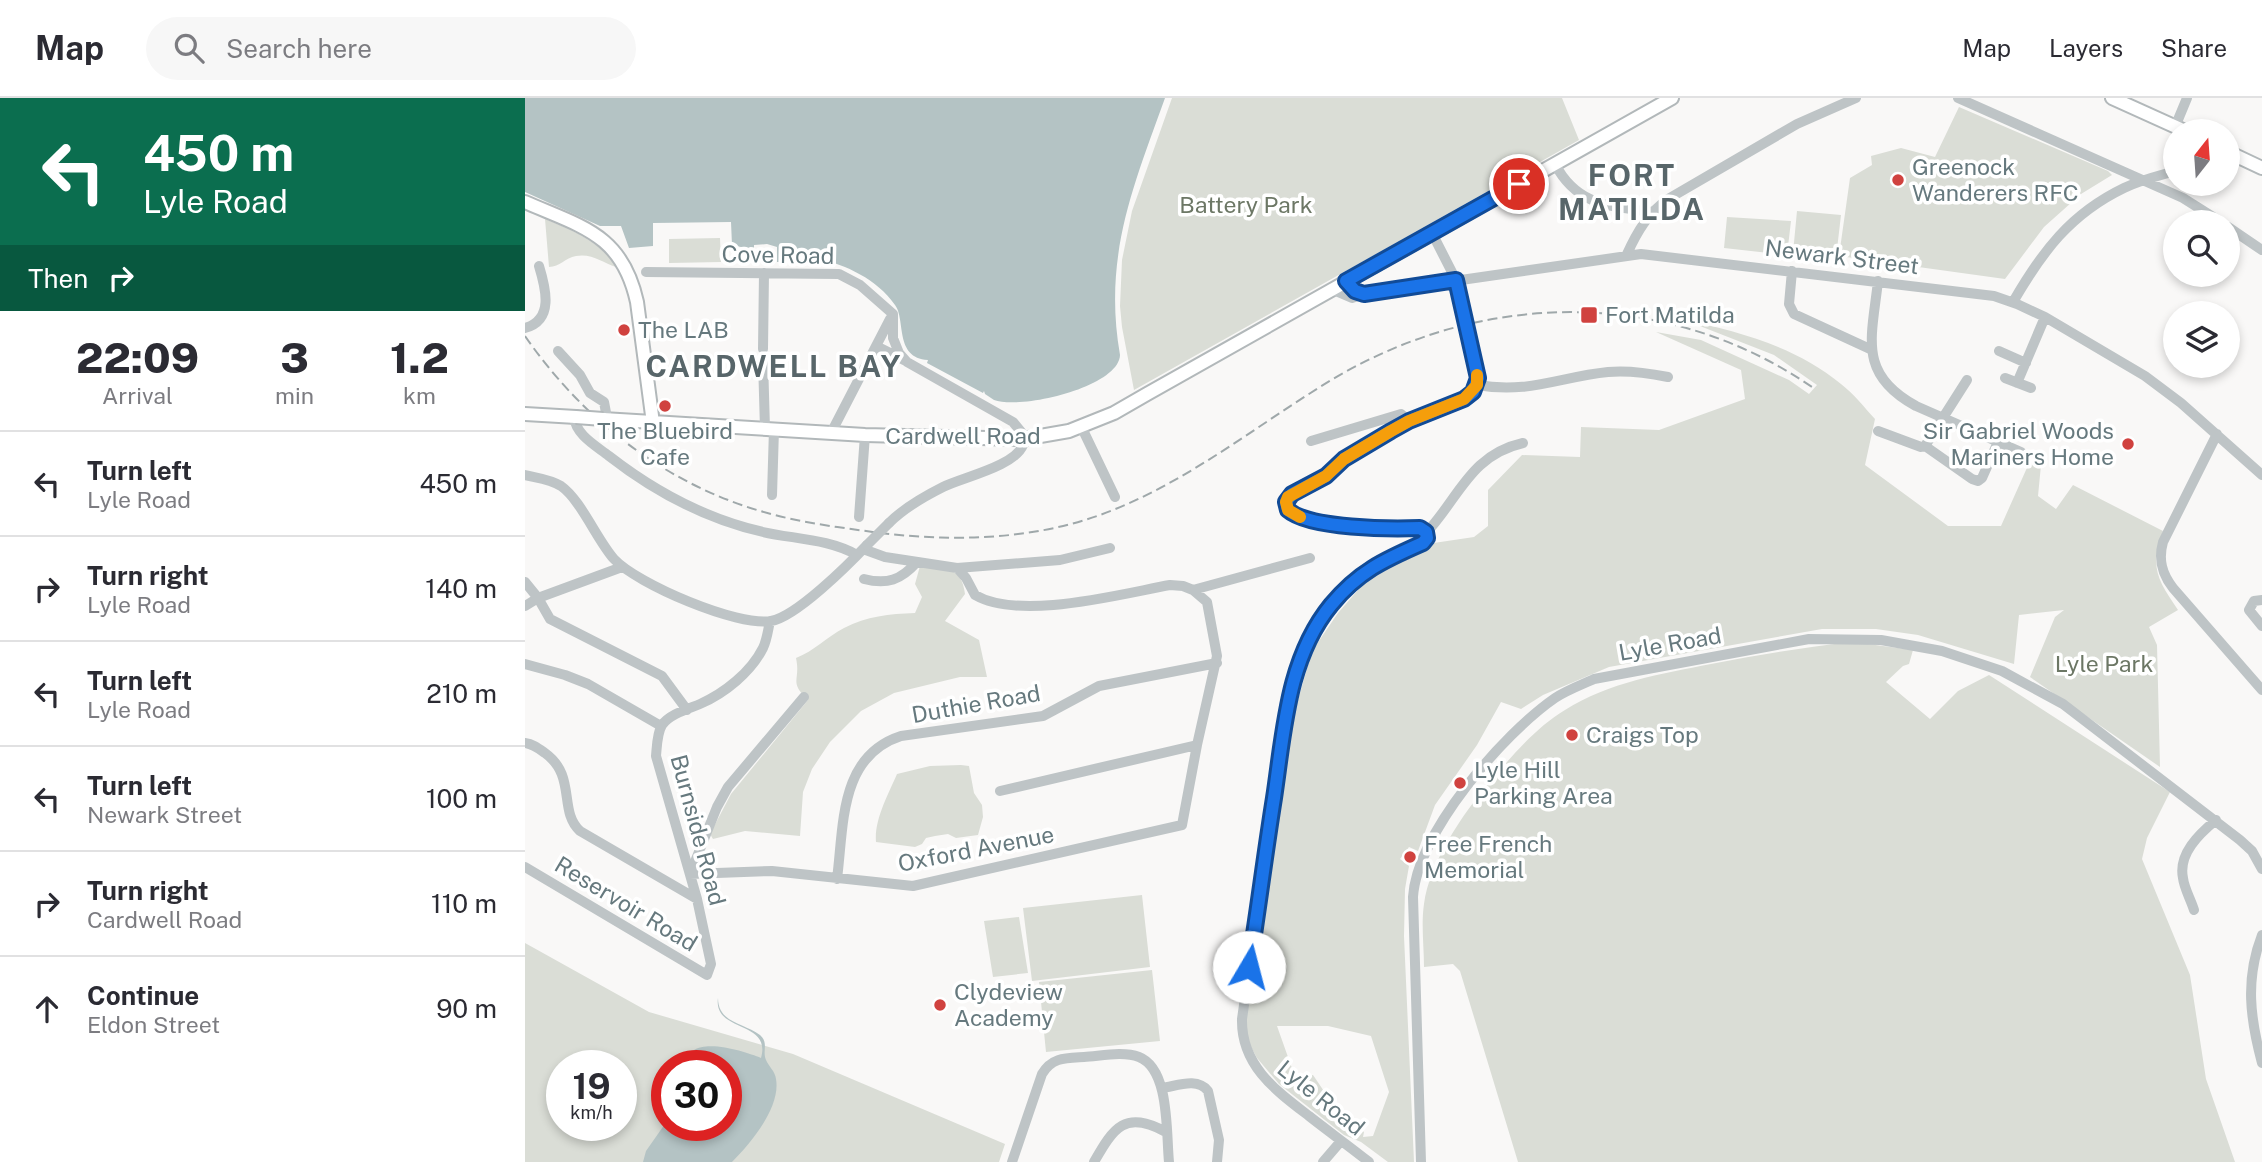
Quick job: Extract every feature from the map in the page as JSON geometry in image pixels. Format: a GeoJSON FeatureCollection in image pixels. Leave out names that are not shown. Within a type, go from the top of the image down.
{"type":"FeatureCollection","features":[{"type":"Feature","properties":{"kind":"main road","name":"Cardwell Road"},"geometry":{"type":"LineString","coordinates":[[526,415],[865,435],[1023,439],[1051,436],[1081,426],[1129,404],[1672,98]]}},
{"type":"Feature","properties":{"kind":"main road"},"geometry":{"type":"LineString","coordinates":[[2112,98],[2163,121]]}},
{"type":"Feature","properties":{"kind":"main road"},"geometry":{"type":"LineString","coordinates":[[2240,157],[2262,167]]}},
{"type":"Feature","properties":{"kind":"main road"},"geometry":{"type":"LineString","coordinates":[[525,202],[595,234],[613,249],[623,264],[632,282],[636,302],[653,423]]}},
{"type":"Feature","properties":{"kind":"street"},"geometry":{"type":"LineString","coordinates":[[1627,254],[1639,229],[1652,212],[1675,195],[1797,124],[1856,98]]}},
{"type":"Feature","properties":{"kind":"street"},"geometry":{"type":"LineString","coordinates":[[1958,98],[2183,198],[2202,210]]}},
{"type":"Feature","properties":{"kind":"street"},"geometry":{"type":"LineString","coordinates":[[2182,119],[2187,98]]}},
{"type":"Feature","properties":{"kind":"street"},"geometry":{"type":"LineString","coordinates":[[1555,164],[1567,184],[1593,201],[1652,212]]}},
{"type":"Feature","properties":{"kind":"street"},"geometry":{"type":"LineString","coordinates":[[2013,302],[2039,260],[2062,231],[2097,203],[2125,187],[2163,174]]}},
{"type":"Feature","properties":{"kind":"street"},"geometry":{"type":"LineString","coordinates":[[1432,233],[1456,280],[1478,378],[1477,385],[1464,399],[1409,421],[1358,450],[1326,476],[1288,497],[1287,505],[1292,513],[1303,518],[1386,530],[1420,528],[1426,533],[1444,514],[1453,496],[1466,480],[1491,455],[1504,447],[1523,443]]}},
{"type":"Feature","properties":{"kind":"street"},"geometry":{"type":"LineString","coordinates":[[2240,235],[2262,250]]}},
{"type":"Feature","properties":{"kind":"street","name":"Newark Street"},"geometry":{"type":"LineString","coordinates":[[1331,289],[1352,298],[1627,254],[1650,254],[1969,292],[2013,302],[2045,317],[2145,376],[2217,434],[2262,475]]}},
{"type":"Feature","properties":{"kind":"street"},"geometry":{"type":"LineString","coordinates":[[526,328],[538,323],[545,312],[539,266]]}},
{"type":"Feature","properties":{"kind":"street"},"geometry":{"type":"LineString","coordinates":[[1791,271],[1789,304],[1794,314],[1870,349]]}},
{"type":"Feature","properties":{"kind":"street","name":"Cove Road"},"geometry":{"type":"LineString","coordinates":[[646,272],[839,274],[860,285],[893,314]]}},
{"type":"Feature","properties":{"kind":"street"},"geometry":{"type":"LineString","coordinates":[[764,273],[763,354],[770,429],[772,495]]}},
{"type":"Feature","properties":{"kind":"street"},"geometry":{"type":"LineString","coordinates":[[1346,281],[1355,291],[1364,294]]}},
{"type":"Feature","properties":{"kind":"street"},"geometry":{"type":"LineString","coordinates":[[1878,281],[1870,349],[1875,368],[1893,391],[1904,400],[1943,419],[2021,452]]}},
{"type":"Feature","properties":{"kind":"street"},"geometry":{"type":"LineString","coordinates":[[831,433],[893,314]]}},
{"type":"Feature","properties":{"kind":"street"},"geometry":{"type":"LineString","coordinates":[[893,314],[895,345],[907,362]]}},
{"type":"Feature","properties":{"kind":"street"},"geometry":{"type":"LineString","coordinates":[[2017,383],[2045,317]]}},
{"type":"Feature","properties":{"kind":"street"},"geometry":{"type":"LineString","coordinates":[[525,475],[552,481],[567,491],[606,549],[622,567],[702,606],[747,619],[770,621],[783,616],[815,594],[889,523],[911,506],[944,487],[1016,455],[1022,448],[1023,439],[1019,429],[1009,419],[877,346]]}},
{"type":"Feature","properties":{"kind":"street"},"geometry":{"type":"LineString","coordinates":[[558,351],[580,375],[590,393],[604,402],[605,419]]}},
{"type":"Feature","properties":{"kind":"street"},"geometry":{"type":"LineString","coordinates":[[1999,351],[2026,363]]}},
{"type":"Feature","properties":{"kind":"street"},"geometry":{"type":"LineString","coordinates":[[1477,385],[1522,388],[1608,372],[1644,372],[1668,377]]}},
{"type":"Feature","properties":{"kind":"street"},"geometry":{"type":"LineString","coordinates":[[2005,378],[2031,388]]}},
{"type":"Feature","properties":{"kind":"street"},"geometry":{"type":"LineString","coordinates":[[1925,446],[1967,380]]}},
{"type":"Feature","properties":{"kind":"street"},"geometry":{"type":"LineString","coordinates":[[1311,442],[1401,414],[1409,421]]}},
{"type":"Feature","properties":{"kind":"street"},"geometry":{"type":"LineString","coordinates":[[575,417],[579,432],[643,481],[672,498],[702,512],[781,536],[957,568],[1060,559],[1110,548]]}},
{"type":"Feature","properties":{"kind":"street"},"geometry":{"type":"LineString","coordinates":[[1081,426],[1115,497]]}},
{"type":"Feature","properties":{"kind":"street"},"geometry":{"type":"LineString","coordinates":[[1878,431],[1921,447],[1925,446],[1978,481],[1982,478],[1998,442]]}},
{"type":"Feature","properties":{"kind":"street"},"geometry":{"type":"LineString","coordinates":[[2217,434],[2161,548],[2163,572],[2173,589],[2262,690]]}},
{"type":"Feature","properties":{"kind":"street"},"geometry":{"type":"LineString","coordinates":[[859,517],[865,435]]}},
{"type":"Feature","properties":{"kind":"street","name":"Lyle Road"},"geometry":{"type":"LineString","coordinates":[[1366,1161],[1279,1093],[1256,1069],[1243,1038],[1244,1006],[1283,735],[1298,666],[1320,621],[1337,598],[1378,562],[1423,543],[1427,538],[1426,533]]}},
{"type":"Feature","properties":{"kind":"street"},"geometry":{"type":"LineString","coordinates":[[1193,590],[1310,558]]}},
{"type":"Feature","properties":{"kind":"street"},"geometry":{"type":"LineString","coordinates":[[864,579],[879,583],[889,582],[900,578],[917,562]]}},
{"type":"Feature","properties":{"kind":"street"},"geometry":{"type":"LineString","coordinates":[[525,606],[538,598],[622,567]]}},
{"type":"Feature","properties":{"kind":"street"},"geometry":{"type":"LineString","coordinates":[[957,568],[975,595],[992,603],[1011,605],[1069,602],[1170,585],[1193,590],[1204,598],[1209,609],[1217,650],[1217,663],[1197,745],[1000,791]]}},
{"type":"Feature","properties":{"kind":"street"},"geometry":{"type":"LineString","coordinates":[[525,582],[538,598],[549,619],[662,676],[687,710]]}},
{"type":"Feature","properties":{"kind":"street"},"geometry":{"type":"LineString","coordinates":[[2262,600],[2254,601],[2249,610],[2262,626]]}},
{"type":"Feature","properties":{"kind":"street","name":"Burnside Road"},"geometry":{"type":"LineString","coordinates":[[707,975],[711,964],[697,899],[656,756],[661,726],[670,718],[725,690],[747,670],[765,645],[770,621]]}},
{"type":"Feature","properties":{"kind":"street","name":"Lyle Road"},"geometry":{"type":"LineString","coordinates":[[1422,1162],[1413,897],[1420,865],[1453,806],[1489,760],[1546,704],[1576,686],[1618,673],[1809,639],[1881,640],[1961,656],[2002,671],[2041,691],[2101,731],[2249,848],[2262,869]]}},
{"type":"Feature","properties":{"kind":"street","name":"Duthie Road"},"geometry":{"type":"LineString","coordinates":[[837,879],[852,782],[862,762],[883,743],[901,736],[1043,716],[1099,686],[1217,663]]}},
{"type":"Feature","properties":{"kind":"street"},"geometry":{"type":"LineString","coordinates":[[525,664],[588,684],[661,726]]}},
{"type":"Feature","properties":{"kind":"street"},"geometry":{"type":"LineString","coordinates":[[690,874],[728,787],[804,697]]}},
{"type":"Feature","properties":{"kind":"street"},"geometry":{"type":"LineString","coordinates":[[525,743],[533,744],[549,756],[563,774],[573,825],[697,899]]}},
{"type":"Feature","properties":{"kind":"street","name":"Oxford Avenue"},"geometry":{"type":"LineString","coordinates":[[690,874],[772,871],[912,886],[1182,825],[1197,745]]}},
{"type":"Feature","properties":{"kind":"street"},"geometry":{"type":"LineString","coordinates":[[2194,910],[2182,867],[2189,848],[2201,832],[2216,820]]}},
{"type":"Feature","properties":{"kind":"street","name":"Reservoir Road"},"geometry":{"type":"LineString","coordinates":[[525,867],[707,975]]}},
{"type":"Feature","properties":{"kind":"street"},"geometry":{"type":"LineString","coordinates":[[2262,935],[2254,955],[2249,990],[2262,1063]]}},
{"type":"Feature","properties":{"kind":"street"},"geometry":{"type":"LineString","coordinates":[[1012,1162],[1042,1074],[1049,1063],[1060,1058],[1125,1055],[1140,1057],[1154,1067],[1162,1088],[1168,1162]]}},
{"type":"Feature","properties":{"kind":"street"},"geometry":{"type":"LineString","coordinates":[[1162,1088],[1196,1082],[1208,1091],[1219,1140],[1217,1162]]}},
{"type":"Feature","properties":{"kind":"street"},"geometry":{"type":"LineString","coordinates":[[1094,1162],[1109,1136],[1119,1126],[1132,1121],[1142,1121],[1166,1132]]}},
{"type":"Feature","properties":{"kind":"street"},"geometry":{"type":"LineString","coordinates":[[1323,1162],[1341,1142]]}},
{"type":"Feature","properties":{"kind":"green space","name":"Battery Park"},"geometry":{"type":"Polygon","coordinates":[[[1172,98],[1562,98],[1579,140],[1134,390],[1120,306],[1122,260],[1132,211],[1172,98]]]}},
{"type":"Feature","properties":{"kind":"green space"},"geometry":{"type":"Polygon","coordinates":[[[1959,107],[2112,175],[2081,194],[2044,227],[2005,279],[1839,256],[1850,178],[1872,165],[1871,156],[1901,148],[1935,157],[1959,107]]]}},
{"type":"Feature","properties":{"kind":"green space"},"geometry":{"type":"Polygon","coordinates":[[[1797,211],[1841,215],[1836,258],[1793,253],[1797,211]]]}},
{"type":"Feature","properties":{"kind":"green space"},"geometry":{"type":"Polygon","coordinates":[[[1727,217],[1791,221],[1787,255],[1724,248],[1727,217]]]}},
{"type":"Feature","properties":{"kind":"green space"},"geometry":{"type":"Polygon","coordinates":[[[545,219],[594,243],[616,267],[582,255],[549,267],[545,219]]]}},
{"type":"Feature","properties":{"kind":"green space"},"geometry":{"type":"Polygon","coordinates":[[[720,238],[721,262],[669,263],[669,239],[720,238]]]}},
{"type":"Feature","properties":{"kind":"green space","name":"Lyle Park"},"geometry":{"type":"Polygon","coordinates":[[[1682,319],[1745,335],[1786,350],[1841,384],[1875,419],[1865,465],[1948,526],[2001,526],[2030,461],[2041,465],[2038,496],[2056,509],[2073,485],[2163,531],[2156,564],[2161,582],[2178,610],[2149,627],[2157,645],[2160,767],[2030,677],[2055,617],[2064,610],[2019,615],[2014,664],[1918,635],[1876,629],[1822,629],[1609,667],[1543,695],[1521,709],[1501,702],[1477,745],[1435,805],[1418,851],[1409,847],[1400,859],[1409,866],[1405,889],[1404,936],[1414,1162],[1388,1162],[1361,1142],[1344,1135],[1279,1084],[1257,1058],[1246,1038],[1247,1011],[1287,738],[1312,651],[1338,613],[1365,582],[1427,544],[1474,537],[1488,526],[1488,490],[1522,455],[1580,457],[1581,427],[1659,430],[1745,399],[1741,370],[1656,332],[1701,340],[1789,380],[1809,394],[1817,385],[1774,355],[1682,319]],[[1277,1026],[1294,1074],[1313,1075],[1334,1106],[1364,1132],[1363,1137],[1373,1136],[1389,1092],[1371,1036],[1328,1026],[1277,1026]]]}},
{"type":"Feature","properties":{"kind":"green space"},"geometry":{"type":"Polygon","coordinates":[[[920,566],[944,569],[956,573],[960,578],[965,594],[945,621],[979,640],[987,677],[960,677],[894,693],[861,711],[830,742],[812,769],[803,792],[800,836],[745,831],[713,839],[710,834],[731,794],[808,700],[798,689],[796,658],[853,624],[878,616],[915,613],[922,597],[915,584],[920,566]]]}},
{"type":"Feature","properties":{"kind":"green space"},"geometry":{"type":"Polygon","coordinates":[[[1853,642],[1913,650],[1909,664],[1903,666],[1886,682],[1930,719],[1958,691],[1989,675],[2170,792],[2147,838],[2142,859],[2190,975],[2206,1079],[2235,1162],[1518,1162],[1460,971],[1453,964],[1424,967],[1423,919],[1427,889],[1440,856],[1458,824],[1506,763],[1544,725],[1599,692],[1673,671],[1853,642]]]}},
{"type":"Feature","properties":{"kind":"green space"},"geometry":{"type":"Polygon","coordinates":[[[930,766],[969,766],[974,793],[982,805],[983,817],[978,835],[956,838],[948,834],[935,836],[926,838],[922,844],[915,847],[876,842],[879,816],[897,774],[930,766]]]}},
{"type":"Feature","properties":{"kind":"green space"},"geometry":{"type":"Polygon","coordinates":[[[1142,895],[1150,967],[1032,981],[1023,908],[1142,895]]]}},
{"type":"Feature","properties":{"kind":"green space"},"geometry":{"type":"Polygon","coordinates":[[[1019,917],[1028,973],[993,977],[984,921],[1019,917]]]}},
{"type":"Feature","properties":{"kind":"green space"},"geometry":{"type":"Polygon","coordinates":[[[525,943],[649,1012],[793,1054],[1005,1144],[999,1162],[525,1162],[525,943]]]}},
{"type":"Feature","properties":{"kind":"green space"},"geometry":{"type":"Polygon","coordinates":[[[1152,970],[1160,1041],[1046,1052],[1039,982],[1152,970]]]}},
{"type":"Feature","properties":{"kind":"shaded area"},"geometry":{"type":"Polygon","coordinates":[[[525,98],[1165,98],[1132,193],[1118,254],[1115,286],[1120,355],[1115,367],[1087,386],[1045,399],[1025,402],[994,400],[984,391],[983,393],[927,363],[928,360],[917,358],[910,353],[895,305],[879,288],[850,269],[817,258],[817,262],[777,262],[777,247],[767,244],[754,245],[754,250],[732,245],[731,222],[653,223],[653,246],[629,248],[621,226],[600,226],[525,192],[525,98]]]}},
{"type":"Feature","properties":{"kind":"shaded area"},"geometry":{"type":"Polygon","coordinates":[[[718,998],[722,1013],[727,1018],[754,1031],[764,1041],[765,1057],[776,1079],[774,1101],[769,1113],[756,1135],[732,1162],[643,1162],[653,1141],[742,1141],[742,1052],[761,1058],[762,1046],[758,1038],[724,1017],[719,1009],[718,998]]]}},
{"type":"Feature","properties":{"kind":"shaded area"},"geometry":{"type":"Polygon","coordinates":[[[705,1047],[736,1050],[694,1050],[705,1047]]]}},
{"type":"Feature","properties":{"kind":"railway"},"geometry":{"type":"LineString","coordinates":[[525,336],[549,368],[603,424],[666,470],[737,503],[775,515],[827,526],[909,536],[968,538],[1027,533],[1056,528],[1113,510],[1199,466],[1333,379],[1391,350],[1451,329],[1512,316],[1574,312],[1636,317],[1697,331],[1756,354],[1812,387]]}},
{"type":"Feature","properties":{"kind":"slow traffic"},"geometry":{"type":"LineString","coordinates":[[1300,517],[1288,510],[1288,497],[1326,476],[1344,459],[1391,431],[1464,399],[1477,385],[1477,375]]}},
{"type":"Feature","properties":{"kind":"place","name":"Greenock Wanderers RFC"},"geometry":{"type":"Point","coordinates":[1898,180]}},
{"type":"Feature","properties":{"kind":"place","name":"Fort Matilda"},"geometry":{"type":"Point","coordinates":[1589,315]}},
{"type":"Feature","properties":{"kind":"place","name":"The LAB"},"geometry":{"type":"Point","coordinates":[624,330]}},
{"type":"Feature","properties":{"kind":"place","name":"The Bluebird Cafe"},"geometry":{"type":"Point","coordinates":[665,406]}},
{"type":"Feature","properties":{"kind":"place","name":"Sir Gabriel Woods Mariners Home"},"geometry":{"type":"Point","coordinates":[2128,444]}},
{"type":"Feature","properties":{"kind":"place","name":"Craigs Top"},"geometry":{"type":"Point","coordinates":[1572,735]}},
{"type":"Feature","properties":{"kind":"place","name":"Lyle Hill Parking Area"},"geometry":{"type":"Point","coordinates":[1460,783]}},
{"type":"Feature","properties":{"kind":"place","name":"Free French Memorial"},"geometry":{"type":"Point","coordinates":[1410,857]}},
{"type":"Feature","properties":{"kind":"place","name":"Clydeview Academy"},"geometry":{"type":"Point","coordinates":[940,1005]}},
{"type":"Feature","properties":{"kind":"district","name":"FORT MATILDA"},"geometry":{"type":"Point","coordinates":[1632,193]}},
{"type":"Feature","properties":{"kind":"district","name":"CARDWELL BAY"},"geometry":{"type":"Point","coordinates":[774,367]}},
{"type":"Feature","properties":{"kind":"route"},"geometry":{"type":"LineString","coordinates":[[1249,967],[1290,695],[1293,679],[1305,649],[1320,621],[1337,598],[1378,562],[1423,543],[1427,538],[1426,532],[1420,528],[1386,530],[1303,518],[1288,510],[1286,502],[1292,494],[1326,476],[1358,450],[1409,421],[1464,399],[1473,392],[1478,378],[1456,280],[1364,294],[1355,291],[1346,281],[1519,184]]}}]}
